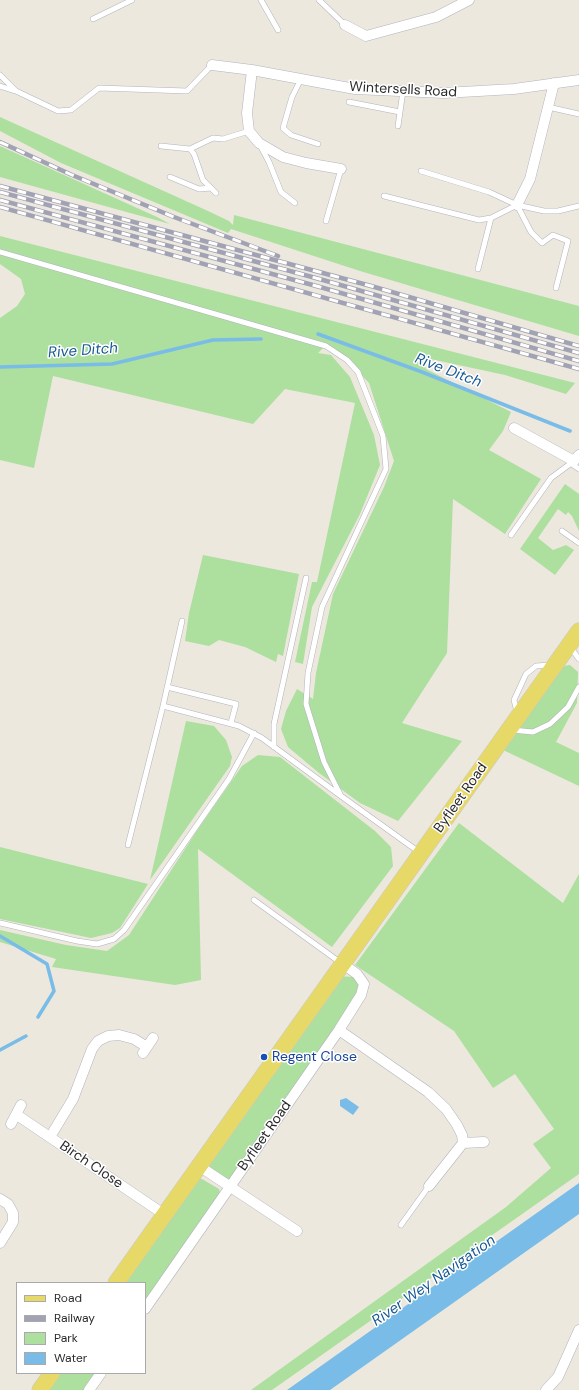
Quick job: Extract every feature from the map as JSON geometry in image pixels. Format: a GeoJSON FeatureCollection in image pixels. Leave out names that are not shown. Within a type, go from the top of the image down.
{"type":"FeatureCollection","features":[{"type":"Feature","properties":{"kind":"main road","name":"Byfleet Road"},"geometry":{"type":"LineString","coordinates":[[117,1282],[579,631]]}},
{"type":"Feature","properties":{"kind":"main road"},"geometry":{"type":"LineString","coordinates":[[40,1390],[51,1374]]}},
{"type":"Feature","properties":{"kind":"street"},"geometry":{"type":"LineString","coordinates":[[345,26],[366,36],[436,17],[469,0]]}},
{"type":"Feature","properties":{"kind":"street","name":"Wintersells Road"},"geometry":{"type":"LineString","coordinates":[[212,65],[302,78],[355,89],[403,91],[472,93],[579,80]]}},
{"type":"Feature","properties":{"kind":"street"},"geometry":{"type":"LineString","coordinates":[[252,70],[247,113],[249,131],[259,143],[283,156],[306,163],[341,169]]}},
{"type":"Feature","properties":{"kind":"street"},"geometry":{"type":"LineString","coordinates":[[517,205],[530,180],[554,83]]}},
{"type":"Feature","properties":{"kind":"street"},"geometry":{"type":"LineString","coordinates":[[514,428],[575,462]]}},
{"type":"Feature","properties":{"kind":"street","name":"Byfleet Road"},"geometry":{"type":"LineString","coordinates":[[146,1307],[339,1030],[361,995],[364,984],[357,974],[343,964]]}},
{"type":"Feature","properties":{"kind":"street"},"geometry":{"type":"LineString","coordinates":[[339,1030],[428,1092],[446,1109],[457,1125],[462,1135],[463,1143],[429,1186]]}},
{"type":"Feature","properties":{"kind":"street"},"geometry":{"type":"LineString","coordinates":[[50,1137],[73,1099],[92,1049],[98,1041],[108,1036],[119,1035],[134,1039],[145,1050],[153,1038]]}},
{"type":"Feature","properties":{"kind":"street"},"geometry":{"type":"LineString","coordinates":[[11,1124],[21,1105]]}},
{"type":"Feature","properties":{"kind":"street","name":"Birch Close"},"geometry":{"type":"LineString","coordinates":[[17,1115],[165,1215]]}},
{"type":"Feature","properties":{"kind":"street"},"geometry":{"type":"LineString","coordinates":[[463,1143],[484,1142]]}},
{"type":"Feature","properties":{"kind":"street"},"geometry":{"type":"LineString","coordinates":[[199,1166],[297,1231]]}},
{"type":"Feature","properties":{"kind":"street"},"geometry":{"type":"LineString","coordinates":[[0,1199],[8,1204],[13,1213],[13,1222],[0,1244]]}},
{"type":"Feature","properties":{"kind":"street"},"geometry":{"type":"LineString","coordinates":[[546,1390],[558,1377],[579,1330]]}},
{"type":"Feature","properties":{"kind":"street"},"geometry":{"type":"LineString","coordinates":[[89,1390],[100,1374]]}},
{"type":"Feature","properties":{"kind":"lane"},"geometry":{"type":"LineString","coordinates":[[93,19],[132,0]]}},
{"type":"Feature","properties":{"kind":"lane"},"geometry":{"type":"LineString","coordinates":[[261,0],[278,30]]}},
{"type":"Feature","properties":{"kind":"lane"},"geometry":{"type":"LineString","coordinates":[[319,0],[345,26]]}},
{"type":"Feature","properties":{"kind":"lane"},"geometry":{"type":"LineString","coordinates":[[0,86],[16,91],[58,112],[71,110],[99,88],[187,91],[212,65]]}},
{"type":"Feature","properties":{"kind":"lane"},"geometry":{"type":"LineString","coordinates":[[0,75],[16,91]]}},
{"type":"Feature","properties":{"kind":"lane"},"geometry":{"type":"LineString","coordinates":[[302,78],[292,97],[283,128],[291,135],[318,144]]}},
{"type":"Feature","properties":{"kind":"lane"},"geometry":{"type":"LineString","coordinates":[[398,126],[403,91]]}},
{"type":"Feature","properties":{"kind":"lane"},"geometry":{"type":"LineString","coordinates":[[349,102],[400,112]]}},
{"type":"Feature","properties":{"kind":"lane"},"geometry":{"type":"LineString","coordinates":[[548,107],[579,114]]}},
{"type":"Feature","properties":{"kind":"lane"},"geometry":{"type":"LineString","coordinates":[[161,146],[190,149],[213,138],[223,139],[249,131]]}},
{"type":"Feature","properties":{"kind":"lane"},"geometry":{"type":"LineString","coordinates":[[259,143],[270,162],[281,192],[295,203]]}},
{"type":"Feature","properties":{"kind":"lane"},"geometry":{"type":"LineString","coordinates":[[190,149],[194,154],[203,180],[216,193]]}},
{"type":"Feature","properties":{"kind":"lane"},"geometry":{"type":"LineString","coordinates":[[326,220],[341,169]]}},
{"type":"Feature","properties":{"kind":"lane"},"geometry":{"type":"LineString","coordinates":[[421,171],[489,192],[517,205],[544,211],[558,211],[579,206]]}},
{"type":"Feature","properties":{"kind":"lane"},"geometry":{"type":"LineString","coordinates":[[170,177],[198,188],[211,188]]}},
{"type":"Feature","properties":{"kind":"lane"},"geometry":{"type":"LineString","coordinates":[[384,196],[479,220],[491,218],[517,205]]}},
{"type":"Feature","properties":{"kind":"lane"},"geometry":{"type":"LineString","coordinates":[[517,205],[531,232],[542,243],[553,236],[568,241],[556,288]]}},
{"type":"Feature","properties":{"kind":"lane"},"geometry":{"type":"LineString","coordinates":[[478,269],[491,218]]}},
{"type":"Feature","properties":{"kind":"lane"},"geometry":{"type":"LineString","coordinates":[[0,252],[326,346],[347,360],[358,372],[383,436],[386,469],[322,607],[308,673],[306,704],[324,762],[341,796]]}},
{"type":"Feature","properties":{"kind":"lane"},"geometry":{"type":"LineString","coordinates":[[511,534],[551,478],[575,462]]}},
{"type":"Feature","properties":{"kind":"lane"},"geometry":{"type":"LineString","coordinates":[[562,531],[579,543]]}},
{"type":"Feature","properties":{"kind":"lane"},"geometry":{"type":"LineString","coordinates":[[274,746],[274,724],[306,578]]}},
{"type":"Feature","properties":{"kind":"lane"},"geometry":{"type":"LineString","coordinates":[[128,846],[163,706],[182,621]]}},
{"type":"Feature","properties":{"kind":"lane"},"geometry":{"type":"LineString","coordinates":[[569,646],[579,659]]}},
{"type":"Feature","properties":{"kind":"lane"},"geometry":{"type":"LineString","coordinates":[[514,723],[533,732],[550,724],[568,707],[579,687]]}},
{"type":"Feature","properties":{"kind":"lane"},"geometry":{"type":"LineString","coordinates":[[167,688],[236,704],[231,723]]}},
{"type":"Feature","properties":{"kind":"lane"},"geometry":{"type":"LineString","coordinates":[[163,706],[231,723],[254,733],[422,853]]}},
{"type":"Feature","properties":{"kind":"lane"},"geometry":{"type":"LineString","coordinates":[[0,923],[96,944],[114,939],[128,924],[229,779],[254,733]]}},
{"type":"Feature","properties":{"kind":"lane"},"geometry":{"type":"LineString","coordinates":[[254,900],[343,964]]}},
{"type":"Feature","properties":{"kind":"lane"},"geometry":{"type":"LineString","coordinates":[[401,1224],[429,1186]]}},
{"type":"Feature","properties":{"kind":"green space"},"geometry":{"type":"Polygon","coordinates":[[[0,117],[208,211],[229,221],[233,225],[234,215],[579,306],[579,336],[360,271],[231,229],[228,233],[61,163],[0,131],[0,117]]]}},
{"type":"Feature","properties":{"kind":"green space"},"geometry":{"type":"Polygon","coordinates":[[[0,146],[157,217],[170,224],[0,177],[0,146]]]}},
{"type":"Feature","properties":{"kind":"green space"},"geometry":{"type":"Polygon","coordinates":[[[0,236],[575,383],[566,394],[505,375],[421,357],[426,369],[511,412],[503,431],[489,450],[541,479],[505,534],[453,499],[447,653],[402,723],[462,741],[398,821],[360,803],[319,773],[288,747],[281,729],[286,711],[297,689],[313,699],[316,673],[333,594],[384,487],[394,461],[369,383],[347,360],[325,346],[318,353],[331,355],[350,377],[374,435],[380,465],[360,514],[312,607],[303,664],[295,662],[312,582],[317,582],[355,403],[285,389],[253,424],[53,376],[34,468],[0,460],[0,318],[17,306],[25,294],[21,279],[0,264],[0,236]]]}},
{"type":"Feature","properties":{"kind":"green space"},"geometry":{"type":"Polygon","coordinates":[[[565,484],[579,494],[579,531],[572,516],[568,512],[566,515],[558,509],[538,538],[553,550],[566,545],[574,550],[555,575],[520,549],[565,484]]]}},
{"type":"Feature","properties":{"kind":"green space"},"geometry":{"type":"Polygon","coordinates":[[[203,555],[299,574],[283,656],[278,654],[276,662],[245,647],[219,640],[209,646],[185,641],[189,613],[203,555]]]}},
{"type":"Feature","properties":{"kind":"green space"},"geometry":{"type":"Polygon","coordinates":[[[570,665],[578,672],[577,703],[556,742],[579,753],[579,786],[503,750],[564,666],[570,665]]]}},
{"type":"Feature","properties":{"kind":"green space"},"geometry":{"type":"Polygon","coordinates":[[[186,721],[214,726],[226,740],[232,757],[230,766],[150,880],[186,721]]]}},
{"type":"Feature","properties":{"kind":"green space"},"geometry":{"type":"Polygon","coordinates":[[[258,755],[280,757],[375,831],[391,847],[393,866],[332,947],[198,849],[201,980],[175,985],[52,967],[56,959],[0,942],[0,930],[66,945],[107,951],[129,935],[198,829],[242,766],[258,755]]]}},
{"type":"Feature","properties":{"kind":"green space"},"geometry":{"type":"Polygon","coordinates":[[[459,823],[563,903],[579,874],[579,1174],[272,1390],[251,1390],[506,1207],[551,1168],[533,1144],[554,1129],[515,1074],[493,1088],[454,1031],[355,965],[459,823]]]}},
{"type":"Feature","properties":{"kind":"green space"},"geometry":{"type":"Polygon","coordinates":[[[0,847],[148,884],[120,928],[112,933],[91,938],[0,919],[0,847]]]}},
{"type":"Feature","properties":{"kind":"green space"},"geometry":{"type":"Polygon","coordinates":[[[334,976],[355,977],[364,984],[232,1183],[202,1163],[334,976]]]}},
{"type":"Feature","properties":{"kind":"green space"},"geometry":{"type":"Polygon","coordinates":[[[192,1177],[202,1179],[219,1189],[220,1193],[146,1301],[146,1282],[117,1282],[192,1177]]]}},
{"type":"Feature","properties":{"kind":"green space"},"geometry":{"type":"Polygon","coordinates":[[[51,1374],[95,1374],[84,1390],[40,1390],[51,1374]]]}},
{"type":"Feature","properties":{"kind":"water"},"geometry":{"type":"Polygon","coordinates":[[[346,1098],[359,1107],[353,1115],[340,1106],[340,1100],[346,1098]]]}},
{"type":"Feature","properties":{"kind":"water","name":"River Wey Navigation"},"geometry":{"type":"Polygon","coordinates":[[[579,1183],[579,1214],[330,1390],[287,1390],[579,1183]]]}},
{"type":"Feature","properties":{"kind":"waterway","name":"Rive Ditch"},"geometry":{"type":"LineString","coordinates":[[318,334],[422,372],[570,431]]}},
{"type":"Feature","properties":{"kind":"waterway","name":"Rive Ditch"},"geometry":{"type":"LineString","coordinates":[[0,367],[112,364],[213,340],[261,339]]}},
{"type":"Feature","properties":{"kind":"waterway"},"geometry":{"type":"LineString","coordinates":[[0,936],[47,964],[54,991],[38,1017]]}},
{"type":"Feature","properties":{"kind":"waterway"},"geometry":{"type":"LineString","coordinates":[[0,1050],[26,1036]]}},
{"type":"Feature","properties":{"kind":"railway"},"geometry":{"type":"LineString","coordinates":[[0,142],[72,175],[174,217],[278,256]]}},
{"type":"Feature","properties":{"kind":"railway"},"geometry":{"type":"LineString","coordinates":[[0,186],[371,286],[579,346]]}},
{"type":"Feature","properties":{"kind":"railway"},"geometry":{"type":"LineString","coordinates":[[0,192],[323,280],[579,353]]}},
{"type":"Feature","properties":{"kind":"railway"},"geometry":{"type":"LineString","coordinates":[[0,200],[320,287],[579,361]]}},
{"type":"Feature","properties":{"kind":"railway"},"geometry":{"type":"LineString","coordinates":[[0,207],[579,369]]}},
{"type":"Feature","properties":{"kind":"place","name":"Regent Close"},"geometry":{"type":"Point","coordinates":[264,1057]}}]}
